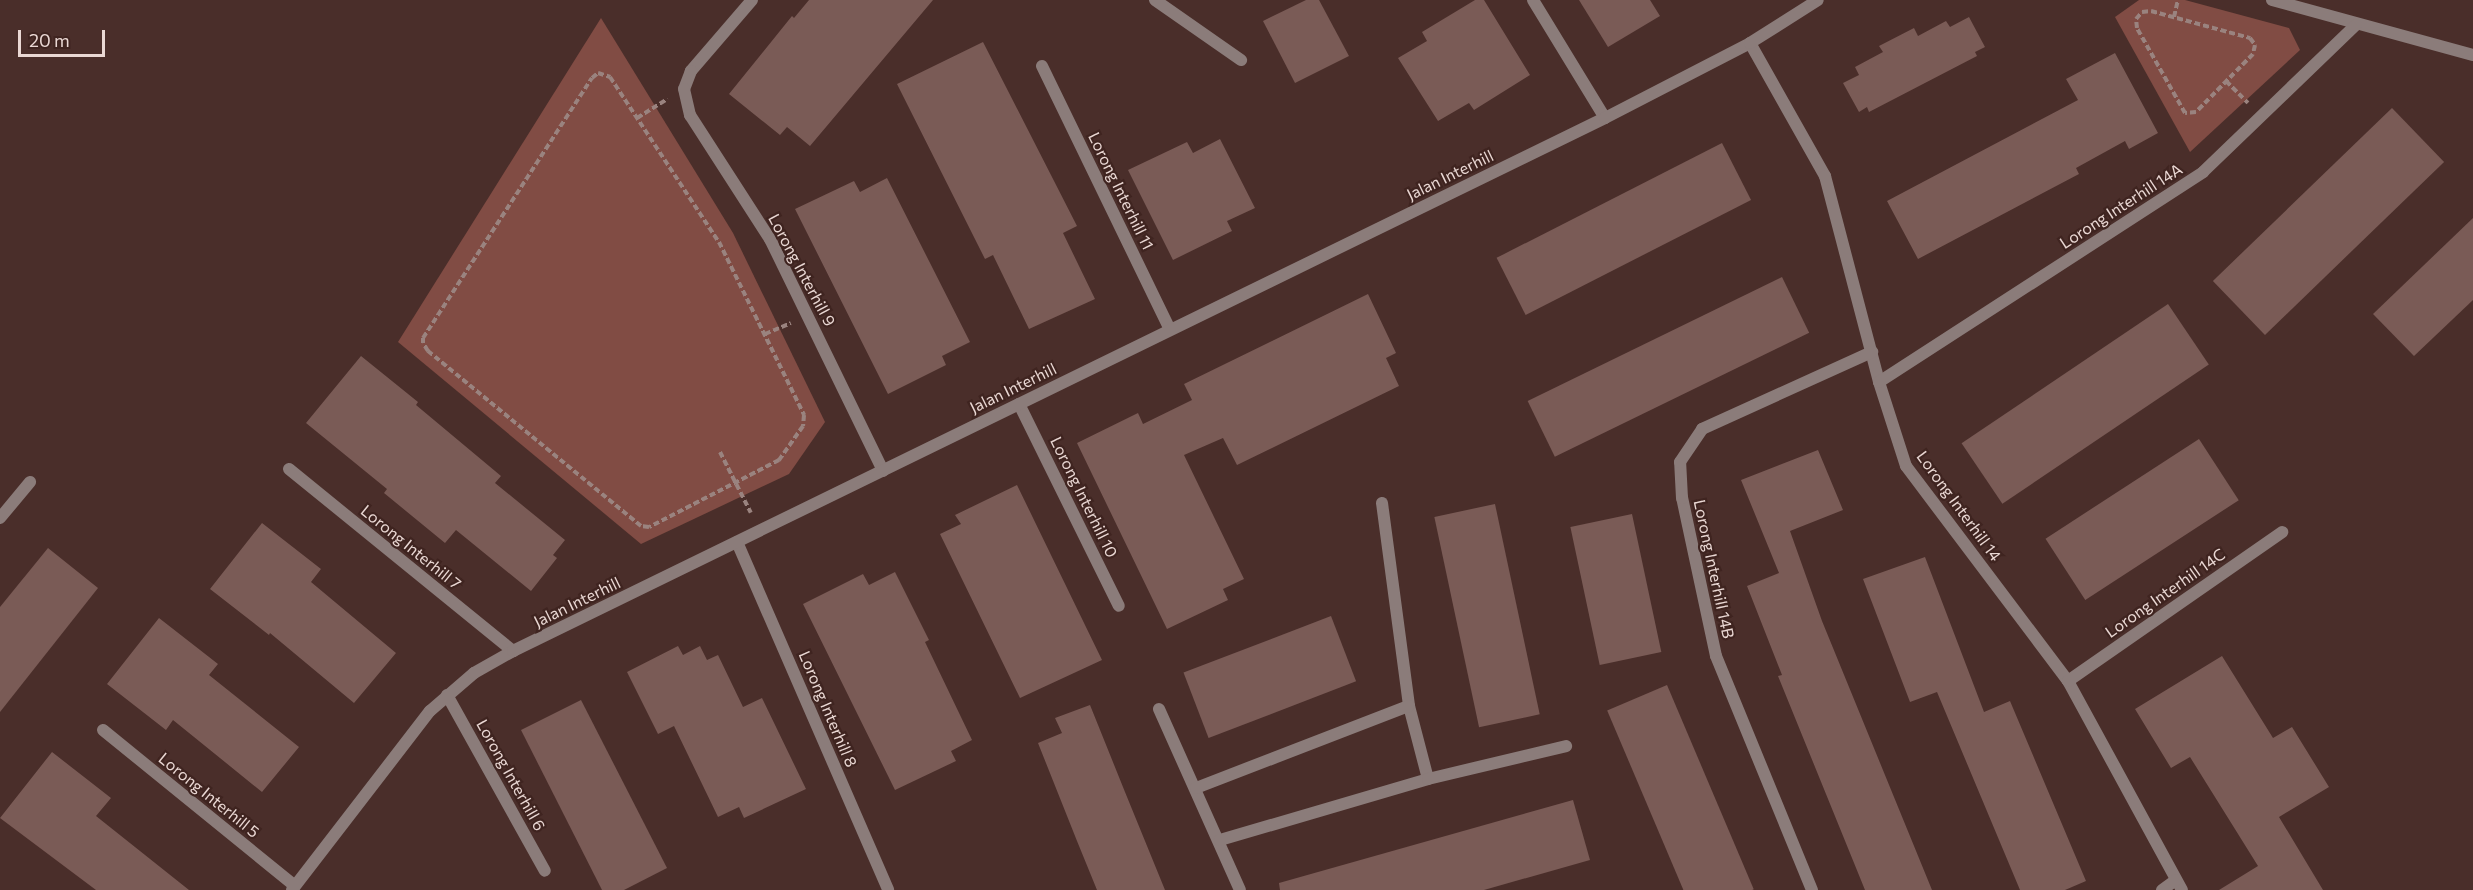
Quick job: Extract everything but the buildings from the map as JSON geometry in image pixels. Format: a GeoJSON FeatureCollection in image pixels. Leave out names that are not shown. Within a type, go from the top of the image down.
{"type":"FeatureCollection","features":[{"type":"Feature","properties":{"kind":"street"},"geometry":{"type":"LineString","coordinates":[[684,89],[691,71],[752,0]]}},
{"type":"Feature","properties":{"kind":"street"},"geometry":{"type":"LineString","coordinates":[[1155,0],[1241,60]]}},
{"type":"Feature","properties":{"kind":"street"},"geometry":{"type":"LineString","coordinates":[[1533,0],[1605,118]]}},
{"type":"Feature","properties":{"kind":"street","name":"Jalan Interhill"},"geometry":{"type":"LineString","coordinates":[[294,888],[430,711],[474,673],[513,651],[759,530],[1605,118],[1750,43],[1818,0]]}},
{"type":"Feature","properties":{"kind":"street"},"geometry":{"type":"LineString","coordinates":[[2272,0],[2356,25],[2473,55]]}},
{"type":"Feature","properties":{"kind":"street","name":"Lorong Interhill 14A"},"geometry":{"type":"LineString","coordinates":[[1879,382],[2204,172],[2356,25]]}},
{"type":"Feature","properties":{"kind":"street","name":"Lorong Interhill 14"},"geometry":{"type":"LineString","coordinates":[[1750,43],[1826,176],[1879,382],[1906,465],[2068,681],[2179,885]]}},
{"type":"Feature","properties":{"kind":"street","name":"Lorong Interhill 11"},"geometry":{"type":"LineString","coordinates":[[1042,66],[1170,330]]}},
{"type":"Feature","properties":{"kind":"street","name":"Lorong Interhill 9"},"geometry":{"type":"LineString","coordinates":[[684,89],[690,116],[770,239],[884,471]]}},
{"type":"Feature","properties":{"kind":"street","name":"Lorong Interhill 14B"},"geometry":{"type":"LineString","coordinates":[[1812,890],[1716,656],[1682,498],[1680,462],[1702,429],[1872,352]]}},
{"type":"Feature","properties":{"kind":"street","name":"Lorong Interhill 10"},"geometry":{"type":"LineString","coordinates":[[1019,404],[1119,606]]}},
{"type":"Feature","properties":{"kind":"street","name":"Lorong Interhill 7"},"geometry":{"type":"LineString","coordinates":[[289,469],[513,651]]}},
{"type":"Feature","properties":{"kind":"street"},"geometry":{"type":"LineString","coordinates":[[0,518],[30,482]]}},
{"type":"Feature","properties":{"kind":"street"},"geometry":{"type":"LineString","coordinates":[[1382,503],[1409,706],[1428,779]]}},
{"type":"Feature","properties":{"kind":"street","name":"Lorong Interhill 14C"},"geometry":{"type":"LineString","coordinates":[[2068,681],[2282,532]]}},
{"type":"Feature","properties":{"kind":"street","name":"Lorong Interhill 8"},"geometry":{"type":"LineString","coordinates":[[737,542],[888,890]]}},
{"type":"Feature","properties":{"kind":"street","name":"Lorong Interhill 6"},"geometry":{"type":"LineString","coordinates":[[447,695],[545,871]]}},
{"type":"Feature","properties":{"kind":"street"},"geometry":{"type":"LineString","coordinates":[[1196,788],[1409,706]]}},
{"type":"Feature","properties":{"kind":"street"},"geometry":{"type":"LineString","coordinates":[[1159,709],[1220,840],[1240,890]]}},
{"type":"Feature","properties":{"kind":"street","name":"Lorong Interhill 5"},"geometry":{"type":"LineString","coordinates":[[103,730],[294,888]]}},
{"type":"Feature","properties":{"kind":"street"},"geometry":{"type":"LineString","coordinates":[[1220,840],[1428,779],[1566,746]]}},
{"type":"Feature","properties":{"kind":"street"},"geometry":{"type":"LineString","coordinates":[[2162,890],[2179,885]]}},
{"type":"Feature","properties":{"kind":"path"},"geometry":{"type":"LineString","coordinates":[[2174,18],[2178,0]]}},
{"type":"Feature","properties":{"kind":"path"},"geometry":{"type":"LineString","coordinates":[[2151,11],[2250,38],[2255,45],[2253,54],[2226,81],[2196,112],[2186,113],[2181,109],[2138,28],[2136,19],[2142,12],[2151,11]]}},
{"type":"Feature","properties":{"kind":"path"},"geometry":{"type":"LineString","coordinates":[[598,73],[610,77],[636,118],[719,242],[804,415],[803,426],[779,460],[649,527],[641,526],[428,351],[423,343],[423,338],[592,78],[598,73]]}},
{"type":"Feature","properties":{"kind":"path"},"geometry":{"type":"LineString","coordinates":[[2226,81],[2261,117]]}},
{"type":"Feature","properties":{"kind":"path"},"geometry":{"type":"LineString","coordinates":[[636,118],[684,89]]}},
{"type":"Feature","properties":{"kind":"path"},"geometry":{"type":"LineString","coordinates":[[720,452],[759,530]]}},
{"type":"Feature","properties":{"kind":"shaded area"},"geometry":{"type":"Polygon","coordinates":[[[2139,0],[2185,0],[2289,28],[2300,50],[2190,152],[2115,17],[2139,0]]]}},
{"type":"Feature","properties":{"kind":"shaded area"},"geometry":{"type":"Polygon","coordinates":[[[601,18],[733,233],[825,422],[789,474],[641,544],[398,342],[601,18]]]}}]}
